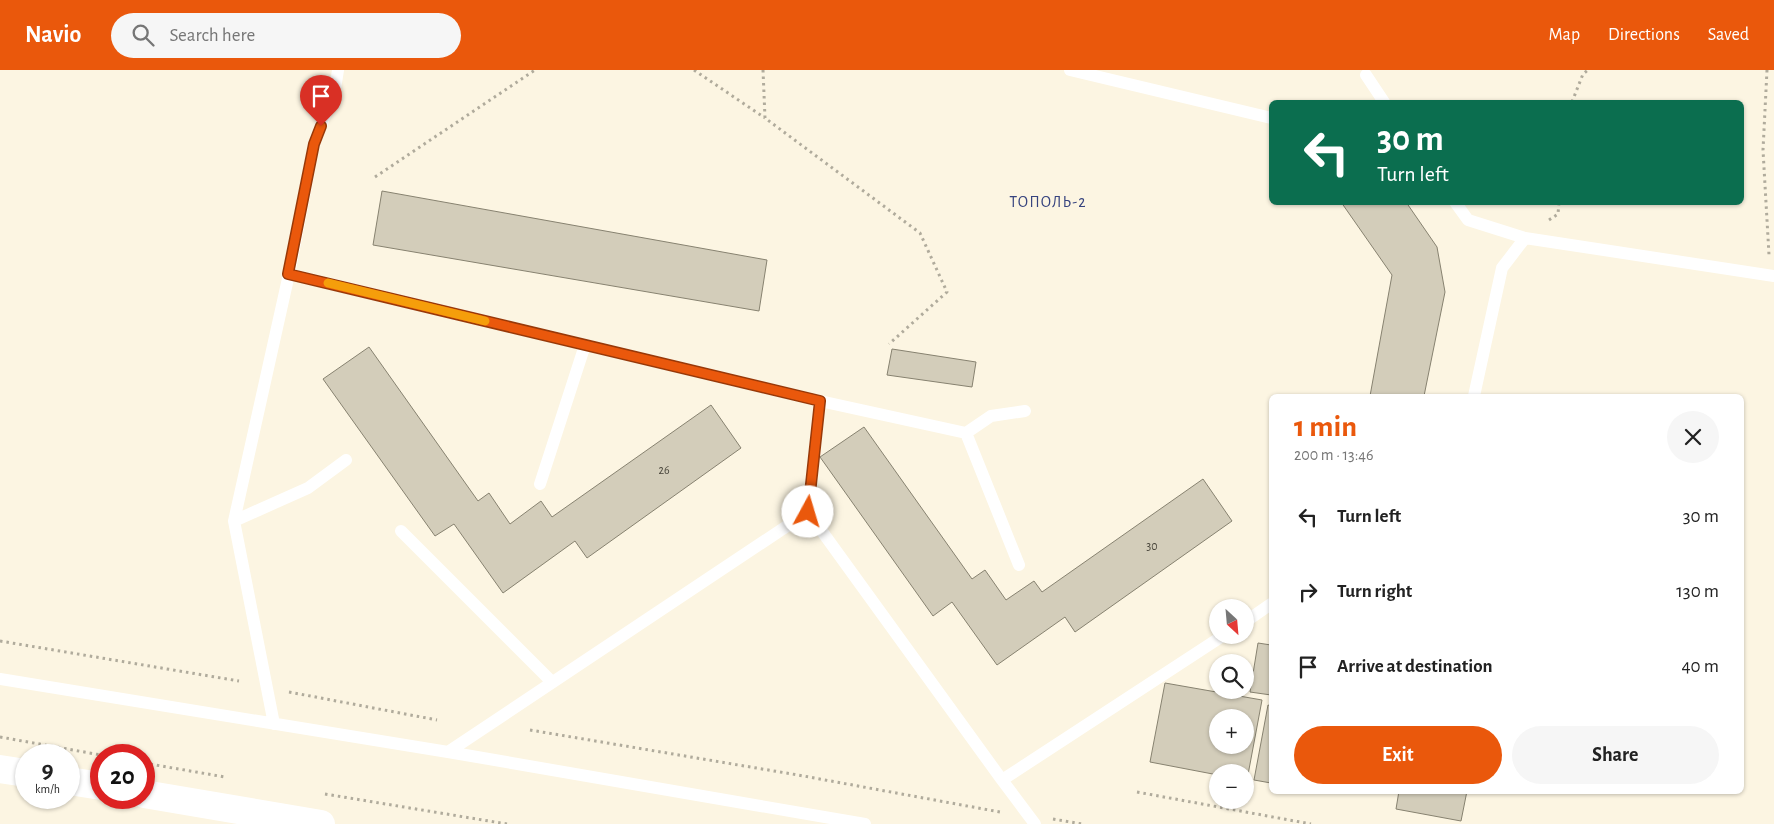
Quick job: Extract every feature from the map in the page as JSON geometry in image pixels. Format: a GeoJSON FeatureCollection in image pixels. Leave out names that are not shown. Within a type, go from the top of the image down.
{"type":"FeatureCollection","features":[{"type":"Feature","properties":{"kind":"main road"},"geometry":{"type":"LineString","coordinates":[[0,769],[15,772]]}},
{"type":"Feature","properties":{"kind":"main road"},"geometry":{"type":"LineString","coordinates":[[155,796],[321,824]]}},
{"type":"Feature","properties":{"kind":"lane"},"geometry":{"type":"LineString","coordinates":[[274,724],[234,520],[288,274],[314,144],[335,89],[338,70]]}},
{"type":"Feature","properties":{"kind":"lane"},"geometry":{"type":"LineString","coordinates":[[1070,70],[1269,118]]}},
{"type":"Feature","properties":{"kind":"lane"},"geometry":{"type":"LineString","coordinates":[[1366,75],[1383,100]]}},
{"type":"Feature","properties":{"kind":"lane"},"geometry":{"type":"LineString","coordinates":[[1457,205],[1468,220],[1525,238],[1772,276]]}},
{"type":"Feature","properties":{"kind":"lane"},"geometry":{"type":"LineString","coordinates":[[1474,394],[1502,268],[1525,238]]}},
{"type":"Feature","properties":{"kind":"lane"},"geometry":{"type":"LineString","coordinates":[[288,274],[820,401],[966,433],[991,416],[1025,411]]}},
{"type":"Feature","properties":{"kind":"lane"},"geometry":{"type":"LineString","coordinates":[[540,484],[586,345]]}},
{"type":"Feature","properties":{"kind":"lane"},"geometry":{"type":"LineString","coordinates":[[820,401],[808,512],[1035,824]]}},
{"type":"Feature","properties":{"kind":"lane"},"geometry":{"type":"LineString","coordinates":[[966,433],[1019,565]]}},
{"type":"Feature","properties":{"kind":"lane"},"geometry":{"type":"LineString","coordinates":[[234,520],[308,488],[346,460]]}},
{"type":"Feature","properties":{"kind":"lane"},"geometry":{"type":"LineString","coordinates":[[448,752],[808,512]]}},
{"type":"Feature","properties":{"kind":"lane"},"geometry":{"type":"LineString","coordinates":[[401,531],[552,682]]}},
{"type":"Feature","properties":{"kind":"lane"},"geometry":{"type":"LineString","coordinates":[[1254,616],[1269,605]]}},
{"type":"Feature","properties":{"kind":"lane"},"geometry":{"type":"LineString","coordinates":[[1002,780],[1210,644]]}},
{"type":"Feature","properties":{"kind":"lane"},"geometry":{"type":"LineString","coordinates":[[0,679],[448,752],[865,824]]}},
{"type":"Feature","properties":{"kind":"path"},"geometry":{"type":"LineString","coordinates":[[375,177],[535,70]]}},
{"type":"Feature","properties":{"kind":"path"},"geometry":{"type":"LineString","coordinates":[[694,70],[765,118],[920,233],[947,292],[890,344]]}},
{"type":"Feature","properties":{"kind":"path"},"geometry":{"type":"LineString","coordinates":[[762,70],[765,118]]}},
{"type":"Feature","properties":{"kind":"path"},"geometry":{"type":"LineString","coordinates":[[1573,100],[1583,74],[1588,70]]}},
{"type":"Feature","properties":{"kind":"path"},"geometry":{"type":"LineString","coordinates":[[1767,70],[1764,150],[1772,276]]}},
{"type":"Feature","properties":{"kind":"path"},"geometry":{"type":"LineString","coordinates":[[0,641],[239,681]]}},
{"type":"Feature","properties":{"kind":"path"},"geometry":{"type":"LineString","coordinates":[[289,692],[437,720]]}},
{"type":"Feature","properties":{"kind":"path"},"geometry":{"type":"LineString","coordinates":[[530,730],[798,775],[1001,813]]}},
{"type":"Feature","properties":{"kind":"path"},"geometry":{"type":"LineString","coordinates":[[0,737],[90,753]]}},
{"type":"Feature","properties":{"kind":"path"},"geometry":{"type":"LineString","coordinates":[[155,765],[230,778]]}},
{"type":"Feature","properties":{"kind":"path"},"geometry":{"type":"LineString","coordinates":[[315,792],[507,824]]}},
{"type":"Feature","properties":{"kind":"path"},"geometry":{"type":"LineString","coordinates":[[1137,792],[1311,824]]}},
{"type":"Feature","properties":{"kind":"path"},"geometry":{"type":"LineString","coordinates":[[1048,818],[1082,824]]}},
{"type":"Feature","properties":{"kind":"building"},"geometry":{"type":"Polygon","coordinates":[[[382,191],[767,260],[759,311],[373,245],[382,191]]]}},
{"type":"Feature","properties":{"kind":"building"},"geometry":{"type":"Polygon","coordinates":[[[1343,205],[1408,205],[1437,247],[1445,292],[1424,394],[1370,394],[1392,275],[1343,205]]]}},
{"type":"Feature","properties":{"kind":"building"},"geometry":{"type":"Polygon","coordinates":[[[369,347],[478,501],[489,493],[510,524],[541,501],[552,517],[711,405],[741,448],[587,558],[575,541],[503,593],[454,524],[435,536],[323,379],[369,347]]]}},
{"type":"Feature","properties":{"kind":"building"},"geometry":{"type":"Polygon","coordinates":[[[892,349],[976,362],[972,387],[887,375],[892,349]]]}},
{"type":"Feature","properties":{"kind":"building"},"geometry":{"type":"Polygon","coordinates":[[[864,427],[972,579],[985,570],[1006,600],[1034,581],[1042,592],[1203,479],[1232,521],[1075,632],[1065,617],[997,665],[952,602],[933,616],[820,457],[864,427]]]}},
{"type":"Feature","properties":{"kind":"building"},"geometry":{"type":"Polygon","coordinates":[[[1258,643],[1269,645],[1269,695],[1254,693],[1254,668],[1258,643]]]}},
{"type":"Feature","properties":{"kind":"building"},"geometry":{"type":"Polygon","coordinates":[[[1165,683],[1209,691],[1209,699],[1262,700],[1254,743],[1254,709],[1209,709],[1209,754],[1252,754],[1250,764],[1209,764],[1209,773],[1150,762],[1165,683]]]}},
{"type":"Feature","properties":{"kind":"building"},"geometry":{"type":"Polygon","coordinates":[[[1268,705],[1269,705],[1269,783],[1254,780],[1268,705]]]}},
{"type":"Feature","properties":{"kind":"building"},"geometry":{"type":"Polygon","coordinates":[[[1398,794],[1466,794],[1461,821],[1396,809],[1398,794]]]}},
{"type":"Feature","properties":{"kind":"slow traffic"},"geometry":{"type":"LineString","coordinates":[[328,283],[485,321]]}},
{"type":"Feature","properties":{"kind":"district","name":"ТОПОЛЬ-2"},"geometry":{"type":"Point","coordinates":[1048,201]}},
{"type":"Feature","properties":{"kind":"route"},"geometry":{"type":"LineString","coordinates":[[321,126],[314,144],[288,274],[820,401],[808,512]]}}]}
